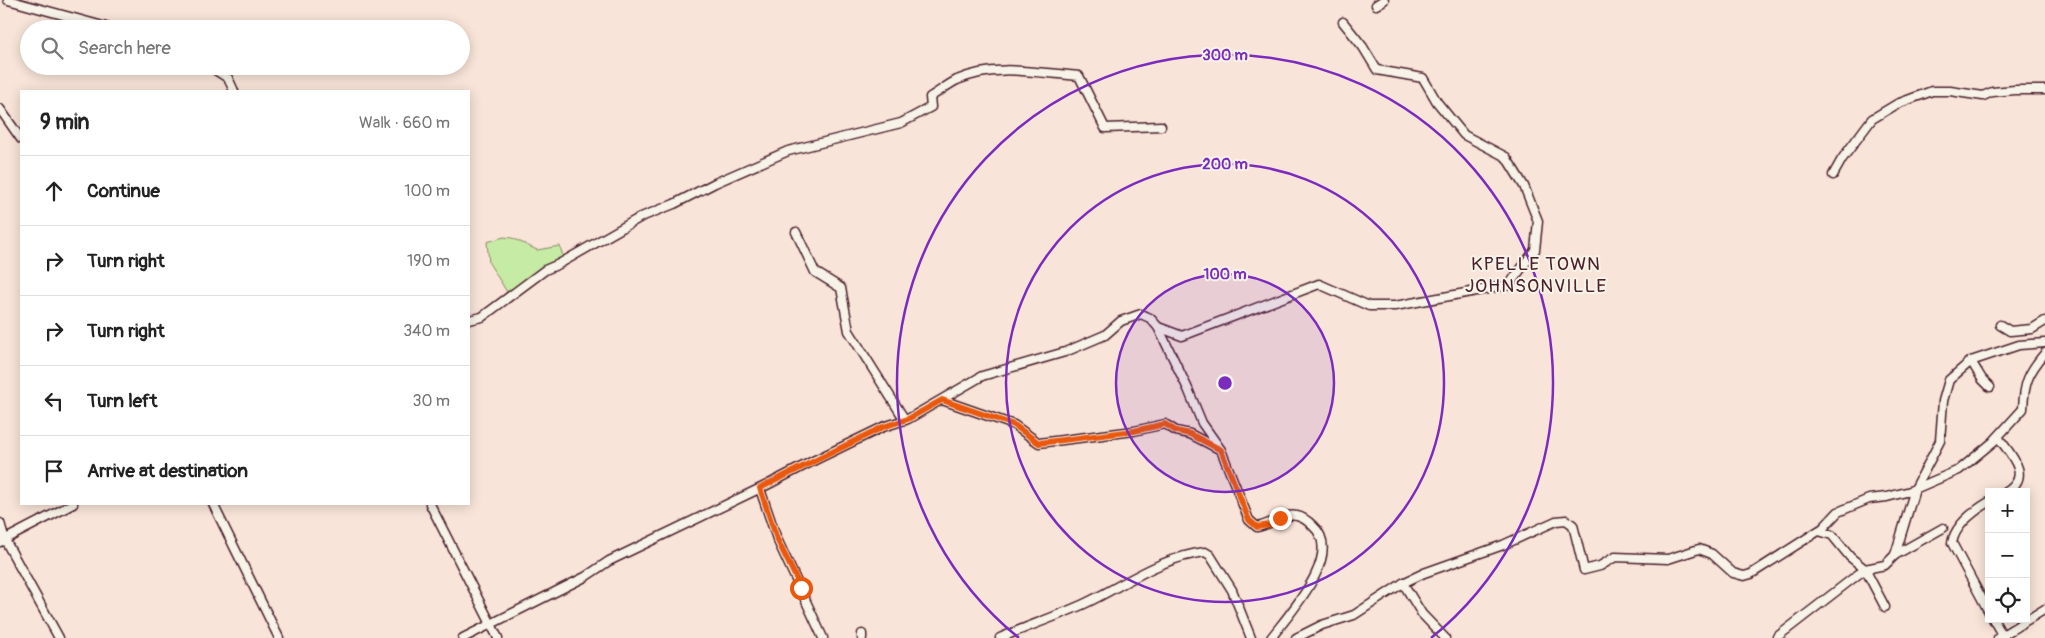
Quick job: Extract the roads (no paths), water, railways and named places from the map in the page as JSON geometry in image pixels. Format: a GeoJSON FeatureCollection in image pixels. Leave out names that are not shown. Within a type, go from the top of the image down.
{"type":"FeatureCollection","features":[{"type":"Feature","properties":{"kind":"street"},"geometry":{"type":"LineString","coordinates":[[8,0],[81,20]]}},
{"type":"Feature","properties":{"kind":"street"},"geometry":{"type":"LineString","coordinates":[[1376,5],[1384,0]]}},
{"type":"Feature","properties":{"kind":"street"},"geometry":{"type":"LineString","coordinates":[[1158,327],[1182,336],[1319,284],[1369,306],[1395,306],[1509,285],[1535,250],[1538,221],[1524,186],[1506,157],[1464,134],[1437,102],[1423,78],[1377,70],[1363,47],[1343,22]]}},
{"type":"Feature","properties":{"kind":"street"},"geometry":{"type":"LineString","coordinates":[[470,320],[482,317],[545,270],[559,264],[640,217],[788,151],[901,123],[916,113],[926,112],[931,107],[930,97],[950,84],[979,74],[1009,69],[1079,76],[1105,128],[1160,126]]}},
{"type":"Feature","properties":{"kind":"street"},"geometry":{"type":"LineString","coordinates":[[223,75],[228,78],[234,90]]}},
{"type":"Feature","properties":{"kind":"street"},"geometry":{"type":"LineString","coordinates":[[1833,174],[1872,120],[1897,104],[1932,91],[1950,91],[1983,96],[1992,92],[2045,90]]}},
{"type":"Feature","properties":{"kind":"street"},"geometry":{"type":"LineString","coordinates":[[0,109],[20,138]]}},
{"type":"Feature","properties":{"kind":"street"},"geometry":{"type":"LineString","coordinates":[[796,232],[815,272],[842,288],[849,331],[905,420]]}},
{"type":"Feature","properties":{"kind":"street"},"geometry":{"type":"LineString","coordinates":[[463,638],[585,577],[609,561],[883,427],[905,420],[982,376],[1065,352],[1105,335],[1121,322],[1141,314],[1150,318],[1158,327],[1202,423],[1221,450],[1249,520],[1257,527],[1270,525],[1290,515],[1299,516],[1318,531],[1324,549],[1321,566],[1271,638]]}},
{"type":"Feature","properties":{"kind":"street"},"geometry":{"type":"LineString","coordinates":[[2000,325],[2010,331],[2032,329],[2045,322]]}},
{"type":"Feature","properties":{"kind":"street"},"geometry":{"type":"LineString","coordinates":[[1894,555],[1914,489],[1940,441],[1943,402],[1949,380],[1971,361],[2019,345],[2045,343]]}},
{"type":"Feature","properties":{"kind":"street"},"geometry":{"type":"LineString","coordinates":[[1296,638],[1322,624],[1354,614],[1403,583],[1503,545],[1556,521],[1566,520],[1573,525],[1584,570],[1600,566],[1615,557],[1668,559],[1699,549],[1712,554],[1733,573],[1744,576],[1751,574],[1819,531],[1838,512],[1869,498],[1887,497],[1914,489],[1958,470],[1998,437],[2023,409],[2023,387],[2032,368],[2045,353]]}},
{"type":"Feature","properties":{"kind":"street"},"geometry":{"type":"LineString","coordinates":[[1971,361],[1982,379],[1990,387]]}},
{"type":"Feature","properties":{"kind":"street"},"geometry":{"type":"LineString","coordinates":[[942,400],[1014,425],[1039,443],[1118,434],[1165,424],[1176,431],[1190,434],[1221,450]]}},
{"type":"Feature","properties":{"kind":"street"},"geometry":{"type":"LineString","coordinates":[[1998,437],[2016,462],[2019,480],[2012,488]]}},
{"type":"Feature","properties":{"kind":"street"},"geometry":{"type":"LineString","coordinates":[[760,488],[777,539],[824,638]]}},
{"type":"Feature","properties":{"kind":"street"},"geometry":{"type":"LineString","coordinates":[[1985,504],[1975,510],[1959,527],[1953,536],[1952,543],[1985,605]]}},
{"type":"Feature","properties":{"kind":"street"},"geometry":{"type":"LineString","coordinates":[[3,541],[71,505]]}},
{"type":"Feature","properties":{"kind":"street"},"geometry":{"type":"LineString","coordinates":[[213,505],[279,638]]}},
{"type":"Feature","properties":{"kind":"street"},"geometry":{"type":"LineString","coordinates":[[431,505],[498,638]]}},
{"type":"Feature","properties":{"kind":"street"},"geometry":{"type":"LineString","coordinates":[[0,523],[3,541],[59,638]]}},
{"type":"Feature","properties":{"kind":"street"},"geometry":{"type":"LineString","coordinates":[[1777,637],[1865,570],[1885,565],[1894,555],[1943,528]]}},
{"type":"Feature","properties":{"kind":"street"},"geometry":{"type":"LineString","coordinates":[[1819,531],[1832,534],[1850,557],[1865,570],[1885,607]]}},
{"type":"Feature","properties":{"kind":"street"},"geometry":{"type":"LineString","coordinates":[[1000,638],[1086,603],[1140,574],[1179,558],[1205,552],[1210,555],[1232,590],[1243,622],[1251,638]]}},
{"type":"Feature","properties":{"kind":"street"},"geometry":{"type":"LineString","coordinates":[[1403,583],[1422,614],[1445,638]]}},
{"type":"Feature","properties":{"kind":"street"},"geometry":{"type":"LineString","coordinates":[[1995,623],[2001,637],[2045,609]]}},
{"type":"Feature","properties":{"kind":"district","name":"KPELLE TOWN JOHNSONVILLE"},"geometry":{"type":"Point","coordinates":[1536,274]}}]}
